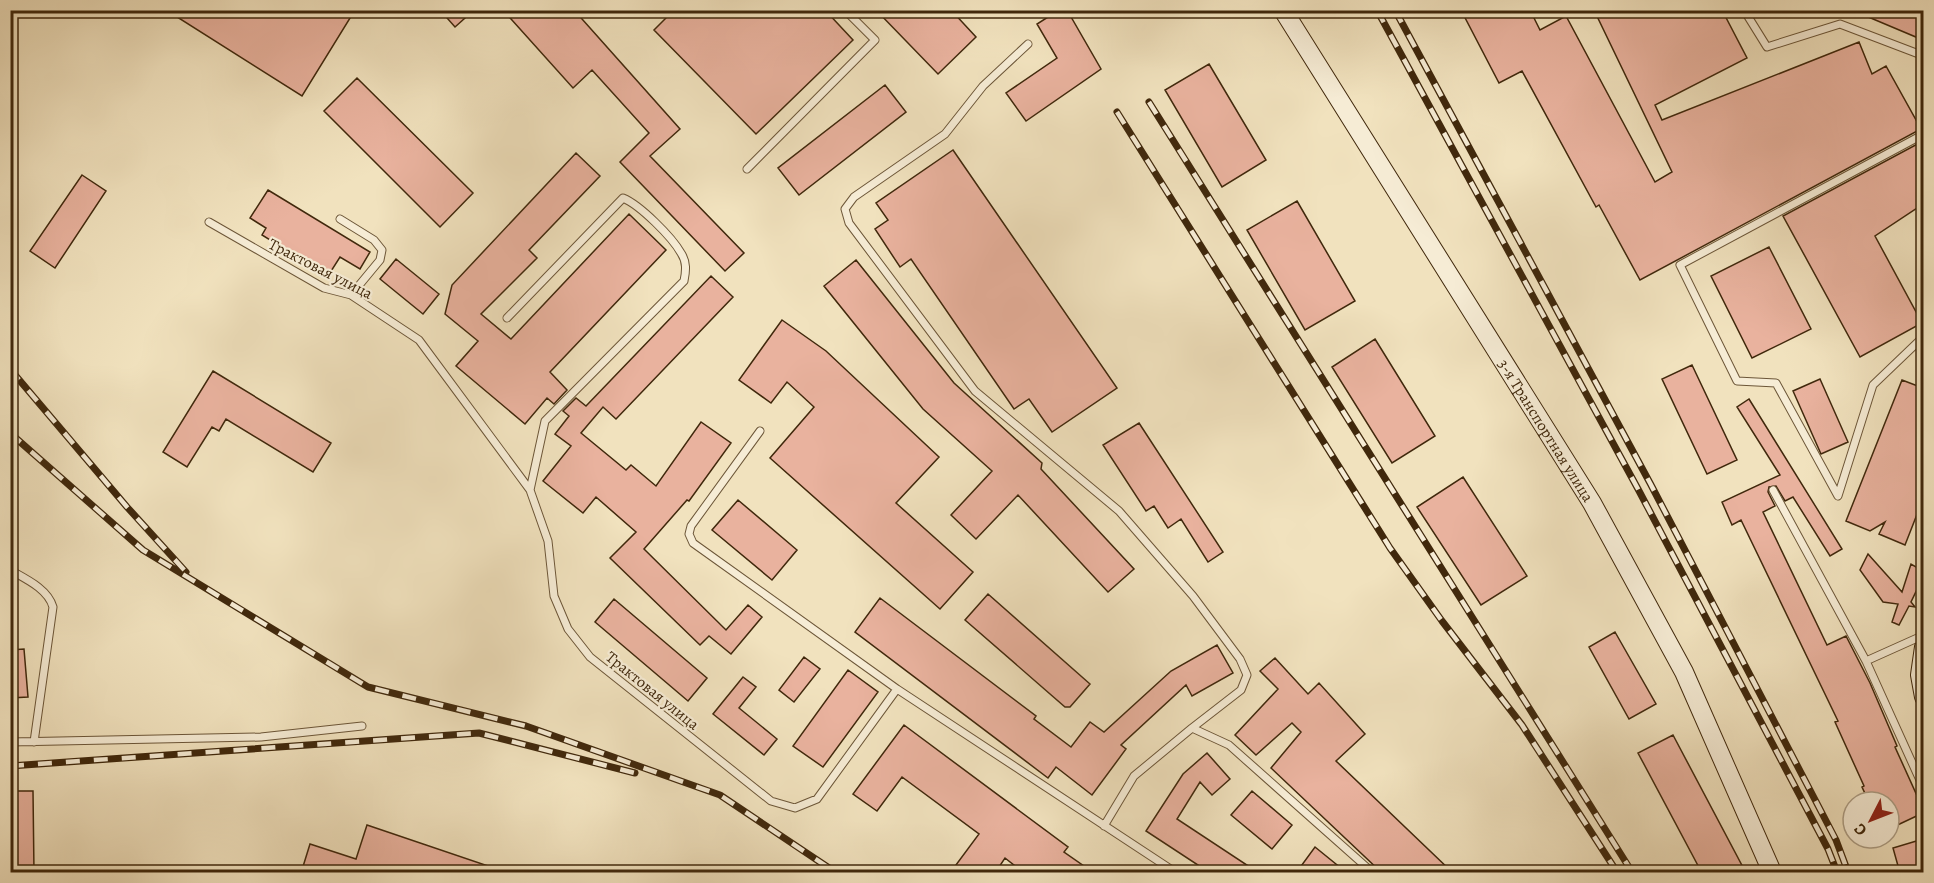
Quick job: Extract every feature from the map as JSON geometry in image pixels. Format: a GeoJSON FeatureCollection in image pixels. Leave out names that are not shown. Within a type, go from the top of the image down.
{"type":"FeatureCollection","features":[{"type":"Feature","properties":{"kind":"street","name":"3-я Транспортная улица"},"geometry":{"type":"LineString","coordinates":[[1283,10],[1592,503],[1684,672],[1772,873]]}},
{"type":"Feature","properties":{"kind":"street"},"geometry":{"type":"LineString","coordinates":[[1923,647],[1920,675],[1923,697]]}},
{"type":"Feature","properties":{"kind":"lane"},"geometry":{"type":"LineString","coordinates":[[747,169],[875,40],[845,10]]}},
{"type":"Feature","properties":{"kind":"lane"},"geometry":{"type":"LineString","coordinates":[[1744,10],[1767,48],[1840,24],[1923,56]]}},
{"type":"Feature","properties":{"kind":"lane"},"geometry":{"type":"LineString","coordinates":[[1028,44],[983,86],[945,134],[854,197],[845,208],[849,223],[975,391],[1119,511],[1193,596],[1240,659],[1247,675],[1241,690],[1134,776],[1104,826]]}},
{"type":"Feature","properties":{"kind":"lane"},"geometry":{"type":"LineString","coordinates":[[1923,134],[1680,265],[1737,381],[1776,383],[1838,496],[1873,385],[1922,341],[1923,332]]}},
{"type":"Feature","properties":{"kind":"lane"},"geometry":{"type":"LineString","coordinates":[[507,318],[623,198],[631,201],[655,224],[681,253],[686,267],[684,281],[545,422],[530,490]]}},
{"type":"Feature","properties":{"kind":"lane"},"geometry":{"type":"LineString","coordinates":[[340,219],[374,240],[382,249],[380,260],[351,295]]}},
{"type":"Feature","properties":{"kind":"lane","name":"Трактовая улица"},"geometry":{"type":"LineString","coordinates":[[209,222],[324,288],[351,295],[419,340],[530,490],[548,541],[554,596],[568,629],[590,657],[771,801],[795,808],[817,799],[897,689]]}},
{"type":"Feature","properties":{"kind":"lane"},"geometry":{"type":"LineString","coordinates":[[760,432],[691,526],[689,534],[693,543],[897,689],[1175,873]]}},
{"type":"Feature","properties":{"kind":"lane"},"geometry":{"type":"LineString","coordinates":[[1773,490],[1866,661],[1923,789]]}},
{"type":"Feature","properties":{"kind":"lane"},"geometry":{"type":"LineString","coordinates":[[10,570],[40,589],[51,599],[53,607],[34,742]]}},
{"type":"Feature","properties":{"kind":"lane"},"geometry":{"type":"LineString","coordinates":[[1866,661],[1923,635]]}},
{"type":"Feature","properties":{"kind":"lane"},"geometry":{"type":"LineString","coordinates":[[10,742],[261,737],[362,726]]}},
{"type":"Feature","properties":{"kind":"lane"},"geometry":{"type":"LineString","coordinates":[[1192,728],[1229,745],[1372,873]]}},
{"type":"Feature","properties":{"kind":"building"},"geometry":{"type":"Polygon","coordinates":[[[166,10],[355,10],[302,96],[166,10]]]}},
{"type":"Feature","properties":{"kind":"building"},"geometry":{"type":"Polygon","coordinates":[[[440,10],[474,10],[455,27],[440,10]]]}},
{"type":"Feature","properties":{"kind":"building"},"geometry":{"type":"Polygon","coordinates":[[[503,10],[574,10],[680,129],[650,156],[744,253],[725,271],[620,162],[649,133],[592,70],[573,88],[503,10]]]}},
{"type":"Feature","properties":{"kind":"building"},"geometry":{"type":"Polygon","coordinates":[[[674,10],[825,10],[853,40],[756,134],[654,30],[674,10]]]}},
{"type":"Feature","properties":{"kind":"building"},"geometry":{"type":"Polygon","coordinates":[[[876,10],[951,10],[976,37],[938,74],[876,10]]]}},
{"type":"Feature","properties":{"kind":"building"},"geometry":{"type":"Polygon","coordinates":[[[1059,10],[1067,10],[1101,69],[1026,121],[1006,93],[1057,58],[1037,24],[1059,10]]]}},
{"type":"Feature","properties":{"kind":"building"},"geometry":{"type":"Polygon","coordinates":[[[1461,10],[1530,10],[1540,30],[1566,16],[1655,182],[1672,172],[1594,10],[1722,10],[1747,58],[1655,105],[1662,120],[1859,42],[1872,74],[1886,66],[1921,129],[1640,280],[1599,205],[1596,207],[1522,71],[1499,83],[1461,10]]]}},
{"type":"Feature","properties":{"kind":"building"},"geometry":{"type":"Polygon","coordinates":[[[1923,10],[1923,40],[1854,11],[1923,10]]]}},
{"type":"Feature","properties":{"kind":"building"},"geometry":{"type":"Polygon","coordinates":[[[1209,64],[1266,160],[1222,187],[1165,90],[1209,64]]]}},
{"type":"Feature","properties":{"kind":"building"},"geometry":{"type":"Polygon","coordinates":[[[357,78],[473,193],[440,227],[324,111],[357,78]]]}},
{"type":"Feature","properties":{"kind":"building"},"geometry":{"type":"Polygon","coordinates":[[[885,85],[906,112],[799,195],[778,168],[885,85]]]}},
{"type":"Feature","properties":{"kind":"building"},"geometry":{"type":"Polygon","coordinates":[[[1923,141],[1923,204],[1875,236],[1922,323],[1860,357],[1783,216],[1923,141]]]}},
{"type":"Feature","properties":{"kind":"building"},"geometry":{"type":"Polygon","coordinates":[[[953,150],[1117,388],[1052,432],[1029,399],[1014,409],[911,259],[900,267],[875,229],[888,220],[876,203],[953,150]]]}},
{"type":"Feature","properties":{"kind":"building"},"geometry":{"type":"Polygon","coordinates":[[[576,153],[600,176],[529,250],[537,258],[481,314],[511,339],[629,214],[666,250],[550,372],[567,390],[554,404],[547,398],[525,424],[456,366],[478,341],[445,314],[452,285],[576,153]]]}},
{"type":"Feature","properties":{"kind":"building"},"geometry":{"type":"Polygon","coordinates":[[[82,175],[106,191],[55,268],[30,251],[82,175]]]}},
{"type":"Feature","properties":{"kind":"building"},"geometry":{"type":"Polygon","coordinates":[[[268,190],[370,252],[360,269],[340,257],[328,276],[262,235],[266,228],[250,218],[268,190]]]}},
{"type":"Feature","properties":{"kind":"building"},"geometry":{"type":"Polygon","coordinates":[[[1297,201],[1355,301],[1305,330],[1247,230],[1297,201]]]}},
{"type":"Feature","properties":{"kind":"building"},"geometry":{"type":"Polygon","coordinates":[[[1769,247],[1811,329],[1752,358],[1711,276],[1769,247]]]}},
{"type":"Feature","properties":{"kind":"building"},"geometry":{"type":"Polygon","coordinates":[[[396,259],[439,294],[423,314],[380,279],[396,259]]]}},
{"type":"Feature","properties":{"kind":"building"},"geometry":{"type":"Polygon","coordinates":[[[856,260],[954,383],[1042,463],[1041,469],[1134,569],[1108,592],[1018,495],[976,539],[951,515],[992,471],[923,409],[824,286],[856,260]]]}},
{"type":"Feature","properties":{"kind":"building"},"geometry":{"type":"Polygon","coordinates":[[[711,276],[733,297],[616,419],[603,407],[581,433],[626,470],[631,465],[656,486],[701,422],[731,443],[689,501],[687,500],[644,549],[726,630],[748,605],[762,617],[731,654],[709,636],[700,645],[610,558],[636,532],[596,497],[583,513],[543,481],[571,446],[555,434],[569,416],[563,411],[576,398],[586,406],[711,276]]]}},
{"type":"Feature","properties":{"kind":"building"},"geometry":{"type":"Polygon","coordinates":[[[782,320],[826,351],[939,457],[896,503],[973,572],[940,609],[770,458],[814,407],[787,382],[771,403],[739,380],[782,320]]]}},
{"type":"Feature","properties":{"kind":"building"},"geometry":{"type":"Polygon","coordinates":[[[1375,339],[1435,436],[1392,463],[1332,367],[1375,339]]]}},
{"type":"Feature","properties":{"kind":"building"},"geometry":{"type":"Polygon","coordinates":[[[1692,365],[1737,460],[1707,474],[1662,379],[1692,365]]]}},
{"type":"Feature","properties":{"kind":"building"},"geometry":{"type":"Polygon","coordinates":[[[213,371],[331,443],[313,472],[226,419],[219,431],[212,427],[187,467],[163,452],[213,371]]]}},
{"type":"Feature","properties":{"kind":"building"},"geometry":{"type":"Polygon","coordinates":[[[1820,379],[1848,442],[1821,454],[1793,391],[1820,379]]]}},
{"type":"Feature","properties":{"kind":"building"},"geometry":{"type":"Polygon","coordinates":[[[1902,380],[1923,388],[1923,499],[1905,545],[1879,534],[1885,522],[1870,531],[1846,521],[1902,380]]]}},
{"type":"Feature","properties":{"kind":"building"},"geometry":{"type":"Polygon","coordinates":[[[1749,399],[1842,549],[1830,556],[1793,497],[1785,501],[1776,486],[1769,487],[1768,492],[1775,506],[1763,512],[1827,645],[1846,636],[1870,683],[1923,809],[1923,813],[1901,823],[1901,790],[1863,790],[1862,787],[1864,786],[1835,722],[1838,721],[1741,520],[1732,525],[1722,502],[1780,475],[1737,407],[1749,399]]]}},
{"type":"Feature","properties":{"kind":"building"},"geometry":{"type":"Polygon","coordinates":[[[1139,423],[1223,552],[1208,562],[1181,519],[1168,528],[1154,506],[1146,511],[1103,445],[1139,423]]]}},
{"type":"Feature","properties":{"kind":"building"},"geometry":{"type":"Polygon","coordinates":[[[1463,477],[1527,576],[1481,605],[1417,507],[1463,477]]]}},
{"type":"Feature","properties":{"kind":"building"},"geometry":{"type":"Polygon","coordinates":[[[738,500],[797,550],[772,580],[712,530],[738,500]]]}},
{"type":"Feature","properties":{"kind":"building"},"geometry":{"type":"Polygon","coordinates":[[[1868,554],[1902,592],[1911,564],[1923,571],[1923,577],[1911,602],[1915,607],[1909,606],[1899,625],[1892,622],[1898,604],[1883,602],[1860,570],[1868,554]]]}},
{"type":"Feature","properties":{"kind":"building"},"geometry":{"type":"Polygon","coordinates":[[[988,594],[1090,684],[1070,707],[1065,707],[965,620],[988,594]]]}},
{"type":"Feature","properties":{"kind":"building"},"geometry":{"type":"Polygon","coordinates":[[[880,598],[1036,716],[1034,719],[1071,747],[1090,722],[1104,732],[1171,671],[1217,645],[1233,673],[1192,696],[1186,685],[1121,745],[1126,749],[1092,795],[1056,767],[1048,778],[855,632],[880,598]]]}},
{"type":"Feature","properties":{"kind":"building"},"geometry":{"type":"Polygon","coordinates":[[[614,599],[707,678],[688,701],[595,622],[614,599]]]}},
{"type":"Feature","properties":{"kind":"building"},"geometry":{"type":"Polygon","coordinates":[[[1615,632],[1656,704],[1629,719],[1589,647],[1615,632]]]}},
{"type":"Feature","properties":{"kind":"building"},"geometry":{"type":"Polygon","coordinates":[[[24,649],[28,697],[10,698],[10,650],[24,649]]]}},
{"type":"Feature","properties":{"kind":"building"},"geometry":{"type":"Polygon","coordinates":[[[804,657],[820,669],[794,702],[779,690],[804,657]]]}},
{"type":"Feature","properties":{"kind":"building"},"geometry":{"type":"Polygon","coordinates":[[[1275,658],[1308,694],[1319,683],[1365,734],[1336,761],[1453,873],[1382,873],[1271,768],[1301,732],[1292,723],[1256,755],[1235,735],[1278,689],[1260,671],[1275,658]]]}},
{"type":"Feature","properties":{"kind":"building"},"geometry":{"type":"Polygon","coordinates":[[[848,670],[878,692],[823,767],[793,746],[848,670]]]}},
{"type":"Feature","properties":{"kind":"building"},"geometry":{"type":"Polygon","coordinates":[[[743,677],[756,687],[739,708],[777,739],[764,755],[713,714],[743,677]]]}},
{"type":"Feature","properties":{"kind":"building"},"geometry":{"type":"Polygon","coordinates":[[[904,725],[1068,847],[1064,852],[1094,873],[1024,873],[1005,858],[995,873],[950,873],[979,834],[902,777],[877,811],[853,794],[904,725]]]}},
{"type":"Feature","properties":{"kind":"building"},"geometry":{"type":"Polygon","coordinates":[[[1673,735],[1746,873],[1702,873],[1638,753],[1673,735]]]}},
{"type":"Feature","properties":{"kind":"building"},"geometry":{"type":"Polygon","coordinates":[[[1207,753],[1230,779],[1212,795],[1200,782],[1177,819],[1259,873],[1210,873],[1146,831],[1183,774],[1207,753]]]}},
{"type":"Feature","properties":{"kind":"building"},"geometry":{"type":"Polygon","coordinates":[[[10,791],[33,791],[34,873],[10,873],[10,791]]]}},
{"type":"Feature","properties":{"kind":"building"},"geometry":{"type":"Polygon","coordinates":[[[1252,791],[1292,825],[1272,849],[1231,815],[1252,791]]]}},
{"type":"Feature","properties":{"kind":"building"},"geometry":{"type":"Polygon","coordinates":[[[367,825],[500,870],[500,873],[301,873],[310,844],[356,859],[367,825]]]}},
{"type":"Feature","properties":{"kind":"building"},"geometry":{"type":"Polygon","coordinates":[[[1923,839],[1923,873],[1900,873],[1894,850],[1901,850],[1901,846],[1923,839]]]}},
{"type":"Feature","properties":{"kind":"building"},"geometry":{"type":"Polygon","coordinates":[[[1315,847],[1347,873],[1296,873],[1315,847]]]}},
{"type":"Feature","properties":{"kind":"railway"},"geometry":{"type":"LineString","coordinates":[[1377,10],[1638,489],[1828,849],[1837,872]]}},
{"type":"Feature","properties":{"kind":"railway"},"geometry":{"type":"LineString","coordinates":[[1395,10],[1650,483],[1836,840],[1848,872]]}},
{"type":"Feature","properties":{"kind":"railway"},"geometry":{"type":"LineString","coordinates":[[1149,102],[1632,872]]}},
{"type":"Feature","properties":{"kind":"railway"},"geometry":{"type":"LineString","coordinates":[[1117,112],[1390,548],[1442,621],[1522,725],[1617,872]]}},
{"type":"Feature","properties":{"kind":"railway"},"geometry":{"type":"LineString","coordinates":[[10,369],[127,507],[186,572]]}},
{"type":"Feature","properties":{"kind":"railway"},"geometry":{"type":"LineString","coordinates":[[10,433],[143,550],[368,687],[526,726],[720,795],[835,872]]}},
{"type":"Feature","properties":{"kind":"railway"},"geometry":{"type":"LineString","coordinates":[[10,766],[479,733],[635,773]]}}]}
